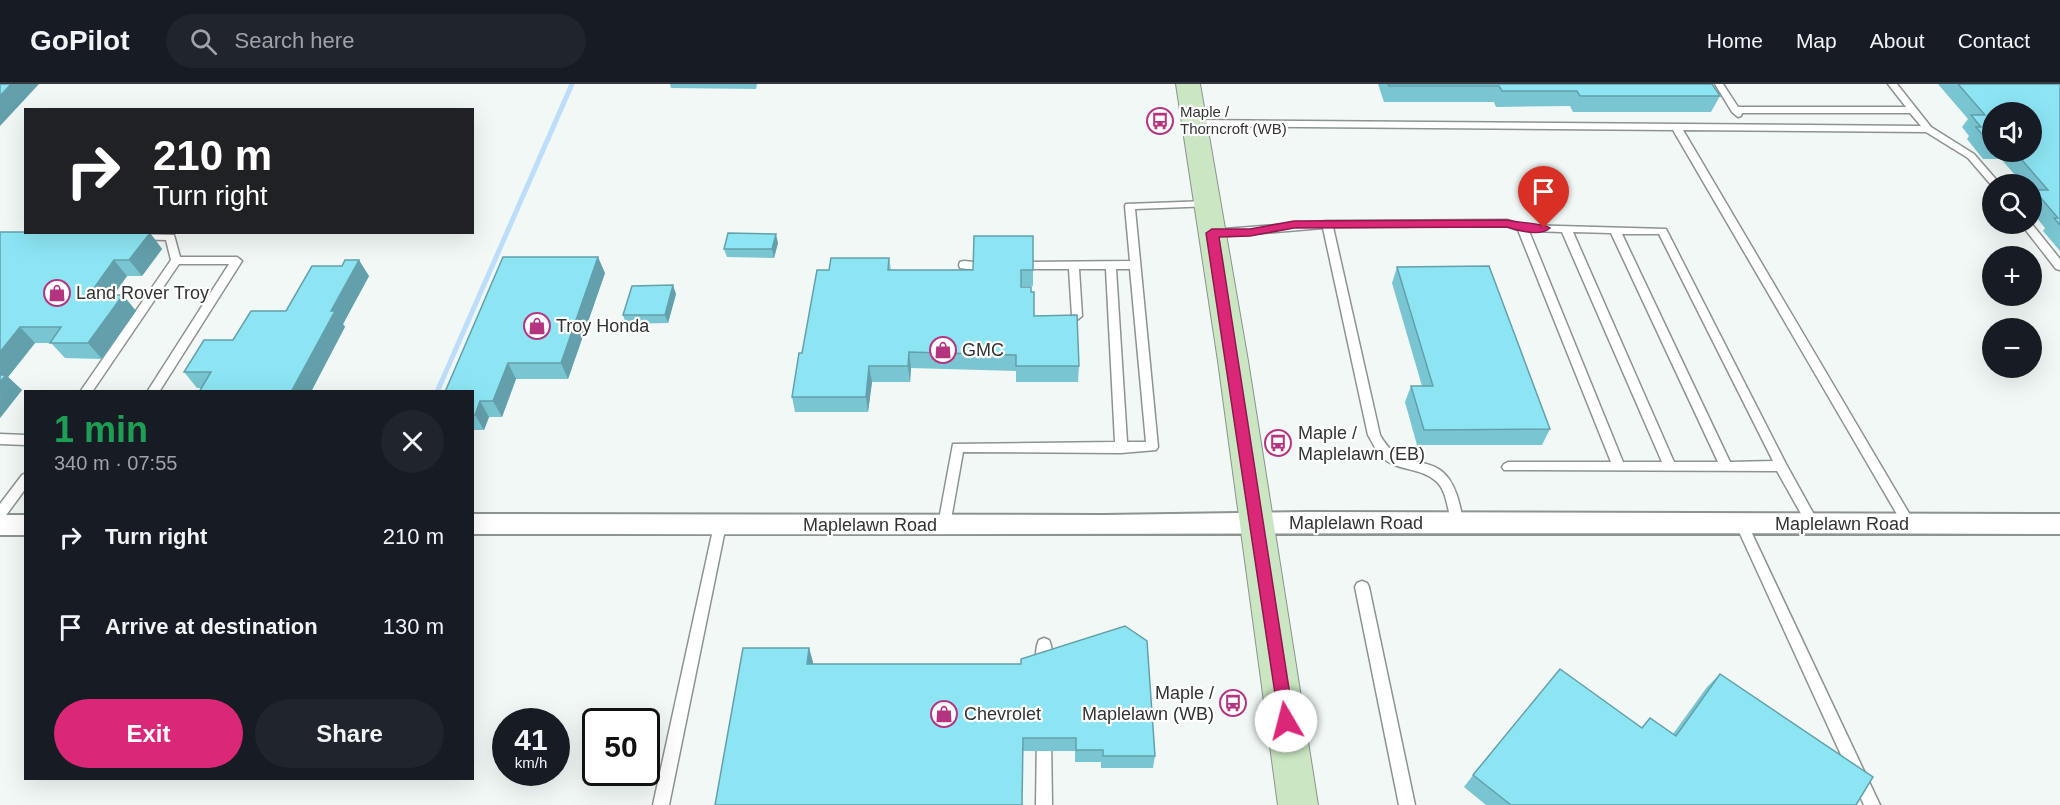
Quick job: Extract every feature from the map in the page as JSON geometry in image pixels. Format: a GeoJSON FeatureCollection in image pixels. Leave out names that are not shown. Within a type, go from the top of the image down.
{"type":"FeatureCollection","features":[{"type":"Feature","properties":{"kind":"main road"},"geometry":{"type":"LineString","coordinates":[[1188,84],[1298,805]]}},
{"type":"Feature","properties":{"kind":"street","name":"Maplelawn Road"},"geometry":{"type":"LineString","coordinates":[[474,524],[2060,524]]}},
{"type":"Feature","properties":{"kind":"street"},"geometry":{"type":"LineString","coordinates":[[0,525],[24,525]]}},
{"type":"Feature","properties":{"kind":"lane"},"geometry":{"type":"LineString","coordinates":[[1719,84],[1747,128]]}},
{"type":"Feature","properties":{"kind":"lane"},"geometry":{"type":"LineString","coordinates":[[1892,84],[1929,129],[1971,156],[1986,174]]}},
{"type":"Feature","properties":{"kind":"lane"},"geometry":{"type":"LineString","coordinates":[[1735,110],[1913,110]]}},
{"type":"Feature","properties":{"kind":"lane"},"geometry":{"type":"LineString","coordinates":[[1194,123],[1929,129]]}},
{"type":"Feature","properties":{"kind":"lane"},"geometry":{"type":"LineString","coordinates":[[1677,128],[1909,524]]}},
{"type":"Feature","properties":{"kind":"lane"},"geometry":{"type":"LineString","coordinates":[[944,525],[957,447],[1152,447],[1130,206],[1210,219],[1250,232],[1294,225],[1507,223],[1522,228],[1662,231],[1781,466],[1813,524]]}},
{"type":"Feature","properties":{"kind":"lane"},"geometry":{"type":"LineString","coordinates":[[1327,224],[1374,435],[1381,450],[1396,462],[1427,469],[1443,480],[1458,523]]}},
{"type":"Feature","properties":{"kind":"lane"},"geometry":{"type":"LineString","coordinates":[[1522,228],[1619,467]]}},
{"type":"Feature","properties":{"kind":"lane"},"geometry":{"type":"LineString","coordinates":[[1566,229],[1670,466]]}},
{"type":"Feature","properties":{"kind":"lane"},"geometry":{"type":"LineString","coordinates":[[1615,230],[1726,466]]}},
{"type":"Feature","properties":{"kind":"lane"},"geometry":{"type":"LineString","coordinates":[[2034,234],[2060,266]]}},
{"type":"Feature","properties":{"kind":"lane"},"geometry":{"type":"LineString","coordinates":[[87,390],[176,260],[170,237],[124,237]]}},
{"type":"Feature","properties":{"kind":"lane"},"geometry":{"type":"LineString","coordinates":[[154,390],[237,261],[176,260]]}},
{"type":"Feature","properties":{"kind":"lane"},"geometry":{"type":"LineString","coordinates":[[1032,265],[1136,265]]}},
{"type":"Feature","properties":{"kind":"lane"},"geometry":{"type":"LineString","coordinates":[[1074,265],[1077,316]]}},
{"type":"Feature","properties":{"kind":"lane"},"geometry":{"type":"LineString","coordinates":[[1111,265],[1121,448]]}},
{"type":"Feature","properties":{"kind":"lane"},"geometry":{"type":"LineString","coordinates":[[0,439],[24,440]]}},
{"type":"Feature","properties":{"kind":"lane"},"geometry":{"type":"LineString","coordinates":[[1508,467],[1781,466]]}},
{"type":"Feature","properties":{"kind":"lane"},"geometry":{"type":"LineString","coordinates":[[0,514],[24,481]]}},
{"type":"Feature","properties":{"kind":"lane"},"geometry":{"type":"LineString","coordinates":[[661,805],[720,525]]}},
{"type":"Feature","properties":{"kind":"lane"},"geometry":{"type":"LineString","coordinates":[[1742,525],[1872,805]]}},
{"type":"Feature","properties":{"kind":"lane"},"geometry":{"type":"LineString","coordinates":[[1362,587],[1407,805]]}},
{"type":"Feature","properties":{"kind":"lane"},"geometry":{"type":"LineString","coordinates":[[1044,644],[1044,687]]}},
{"type":"Feature","properties":{"kind":"lane"},"geometry":{"type":"LineString","coordinates":[[1044,719],[1044,805]]}},
{"type":"Feature","properties":{"kind":"building"},"geometry":{"type":"Polygon","coordinates":[[[0,84],[11,84],[0,96],[0,84]]]}},
{"type":"Feature","properties":{"kind":"building"},"geometry":{"type":"Polygon","coordinates":[[[1388,84],[1712,84],[1720,96],[1580,96],[1577,91],[1502,91],[1499,86],[1389,86],[1388,84]]]}},
{"type":"Feature","properties":{"kind":"building"},"geometry":{"type":"Polygon","coordinates":[[[1958,84],[2060,84],[2060,225],[2054,218],[2058,218],[2042,199],[2042,190],[2048,190],[2042,183],[2042,174],[2034,174],[2024,162],[2042,162],[2042,102],[1982,102],[1982,112],[1958,84]]]}},
{"type":"Feature","properties":{"kind":"building"},"geometry":{"type":"Polygon","coordinates":[[[1971,115],[1982,115],[1982,134],[1976,127],[1981,127],[1971,115]]]}},
{"type":"Feature","properties":{"kind":"building","name":"Land Rover Troy"},"geometry":{"type":"Polygon","coordinates":[[[0,232],[149,234],[129,260],[114,260],[89,295],[123,295],[88,343],[50,343],[61,327],[20,327],[0,352],[0,232]]]}},
{"type":"Feature","properties":{"kind":"building"},"geometry":{"type":"Polygon","coordinates":[[[728,233],[776,234],[772,249],[724,249],[728,233]]]}},
{"type":"Feature","properties":{"kind":"building","name":"GMC"},"geometry":{"type":"Polygon","coordinates":[[[974,236],[1033,236],[1033,270],[1021,270],[1021,287],[1031,287],[1031,292],[1034,292],[1034,316],[1077,315],[1079,366],[1016,366],[1016,355],[909,352],[908,366],[869,366],[866,397],[792,397],[817,270],[829,270],[831,258],[889,258],[888,270],[973,270],[974,236]]]}},
{"type":"Feature","properties":{"kind":"building","name":"Troy Honda"},"geometry":{"type":"Polygon","coordinates":[[[503,257],[598,257],[561,363],[508,363],[493,401],[480,401],[475,415],[474,390],[446,390],[503,257]]]}},
{"type":"Feature","properties":{"kind":"building"},"geometry":{"type":"Polygon","coordinates":[[[345,260],[359,260],[331,311],[335,311],[292,390],[200,390],[211,372],[184,372],[204,340],[233,340],[251,311],[286,311],[312,266],[342,266],[345,260]]]}},
{"type":"Feature","properties":{"kind":"building"},"geometry":{"type":"Polygon","coordinates":[[[1489,266],[1550,429],[1424,430],[1411,386],[1433,386],[1397,267],[1489,266]]]}},
{"type":"Feature","properties":{"kind":"building"},"geometry":{"type":"Polygon","coordinates":[[[673,285],[665,315],[623,315],[632,286],[673,285]]]}},
{"type":"Feature","properties":{"kind":"building","name":"Chevrolet"},"geometry":{"type":"Polygon","coordinates":[[[1125,626],[1147,641],[1155,756],[1103,756],[1103,750],[1076,750],[1076,738],[1023,738],[1022,805],[715,805],[743,648],[809,648],[807,664],[1021,664],[1021,659],[1125,626]]]}},
{"type":"Feature","properties":{"kind":"building"},"geometry":{"type":"Polygon","coordinates":[[[1560,669],[1642,728],[1650,718],[1676,736],[1720,674],[1873,777],[1856,805],[1511,805],[1473,775],[1560,669]]]}},
{"type":"Feature","properties":{"kind":"waterway"},"geometry":{"type":"LineString","coordinates":[[438,390],[572,84]]}},
{"type":"Feature","properties":{"kind":"place","name":"Maple / Thorncroft (WB)"},"geometry":{"type":"Point","coordinates":[1160,121]}},
{"type":"Feature","properties":{"kind":"place","name":"Land Rover Troy"},"geometry":{"type":"Point","coordinates":[57,293]}},
{"type":"Feature","properties":{"kind":"place","name":"Troy Honda"},"geometry":{"type":"Point","coordinates":[537,326]}},
{"type":"Feature","properties":{"kind":"place","name":"GMC"},"geometry":{"type":"Point","coordinates":[943,350]}},
{"type":"Feature","properties":{"kind":"place","name":"Maple / Maplelawn (EB)"},"geometry":{"type":"Point","coordinates":[1278,443]}},
{"type":"Feature","properties":{"kind":"place","name":"Maple / Maplelawn (WB)"},"geometry":{"type":"Point","coordinates":[1233,703]}},
{"type":"Feature","properties":{"kind":"place","name":"Chevrolet"},"geometry":{"type":"Point","coordinates":[944,714]}},
{"type":"Feature","properties":{"kind":"route"},"geometry":{"type":"LineString","coordinates":[[1286,721],[1212,233],[1250,232],[1294,225],[1507,223],[1522,228],[1544,228]]}}]}
